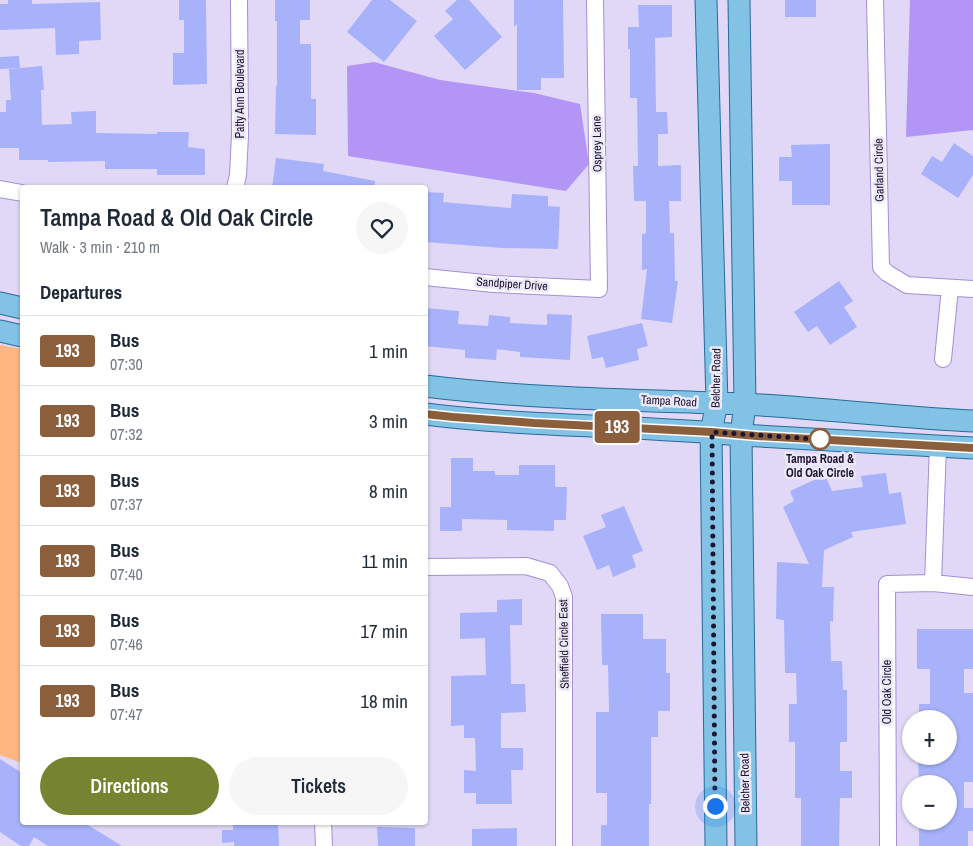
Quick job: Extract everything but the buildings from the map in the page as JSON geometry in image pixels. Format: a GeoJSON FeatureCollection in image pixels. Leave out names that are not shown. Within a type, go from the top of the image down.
{"type":"FeatureCollection","features":[{"type":"Feature","properties":{"kind":"main road","name":"Belcher Road"},"geometry":{"type":"LineString","coordinates":[[706,0],[718,404],[712,432],[716,846]]}},
{"type":"Feature","properties":{"kind":"main road","name":"Belcher Road"},"geometry":{"type":"LineString","coordinates":[[739,0],[745,404],[741,434],[746,846]]}},
{"type":"Feature","properties":{"kind":"main road"},"geometry":{"type":"LineString","coordinates":[[0,303],[20,308]]}},
{"type":"Feature","properties":{"kind":"main road"},"geometry":{"type":"LineString","coordinates":[[0,332],[20,336]]}},
{"type":"Feature","properties":{"kind":"main road","name":"Tampa Road"},"geometry":{"type":"LineString","coordinates":[[428,386],[536,395],[745,404],[973,421]]}},
{"type":"Feature","properties":{"kind":"main road"},"geometry":{"type":"LineString","coordinates":[[428,414],[534,423],[973,448]]}},
{"type":"Feature","properties":{"kind":"street","name":"Patty Ann Boulevard"},"geometry":{"type":"LineString","coordinates":[[236,185],[240,135],[239,0]]}},
{"type":"Feature","properties":{"kind":"street","name":"Osprey Lane"},"geometry":{"type":"LineString","coordinates":[[595,0],[599,289]]}},
{"type":"Feature","properties":{"kind":"street","name":"Garland Circle"},"geometry":{"type":"LineString","coordinates":[[875,0],[882,267],[887,273],[907,285],[973,289]]}},
{"type":"Feature","properties":{"kind":"street"},"geometry":{"type":"LineString","coordinates":[[0,189],[20,193]]}},
{"type":"Feature","properties":{"kind":"street","name":"Sandpiper Drive"},"geometry":{"type":"LineString","coordinates":[[428,277],[494,284],[599,289]]}},
{"type":"Feature","properties":{"kind":"street"},"geometry":{"type":"LineString","coordinates":[[943,359],[950,288]]}},
{"type":"Feature","properties":{"kind":"street"},"geometry":{"type":"LineString","coordinates":[[933,584],[938,446]]}},
{"type":"Feature","properties":{"kind":"street","name":"Sheffield Circle East"},"geometry":{"type":"LineString","coordinates":[[428,567],[526,566],[550,573],[560,586],[564,597],[564,846]]}},
{"type":"Feature","properties":{"kind":"street","name":"Old Oak Circle"},"geometry":{"type":"LineString","coordinates":[[888,846],[887,584],[933,584],[973,587]]}},
{"type":"Feature","properties":{"kind":"street"},"geometry":{"type":"LineString","coordinates":[[323,825],[324,846]]}},
{"type":"Feature","properties":{"kind":"shaded area"},"geometry":{"type":"Polygon","coordinates":[[[910,0],[973,0],[973,130],[906,137],[910,0]]]}},
{"type":"Feature","properties":{"kind":"shaded area"},"geometry":{"type":"Polygon","coordinates":[[[374,62],[440,80],[534,93],[580,104],[589,164],[566,191],[348,156],[347,66],[374,62]]]}},
{"type":"Feature","properties":{"kind":"shaded area"},"geometry":{"type":"Polygon","coordinates":[[[0,345],[20,349],[20,762],[0,755],[0,345]]]}},
{"type":"Feature","properties":{"kind":"bus line","name":"193"},"geometry":{"type":"LineString","coordinates":[[428,414],[534,423],[973,448]]}},
{"type":"Feature","properties":{"kind":"place","name":"Tampa Road & Old Oak Circle"},"geometry":{"type":"Point","coordinates":[820,439]}},
{"type":"Feature","properties":{"kind":"route"},"geometry":{"type":"LineString","coordinates":[[715,806],[712,432],[828,440],[820,439]]}}]}
